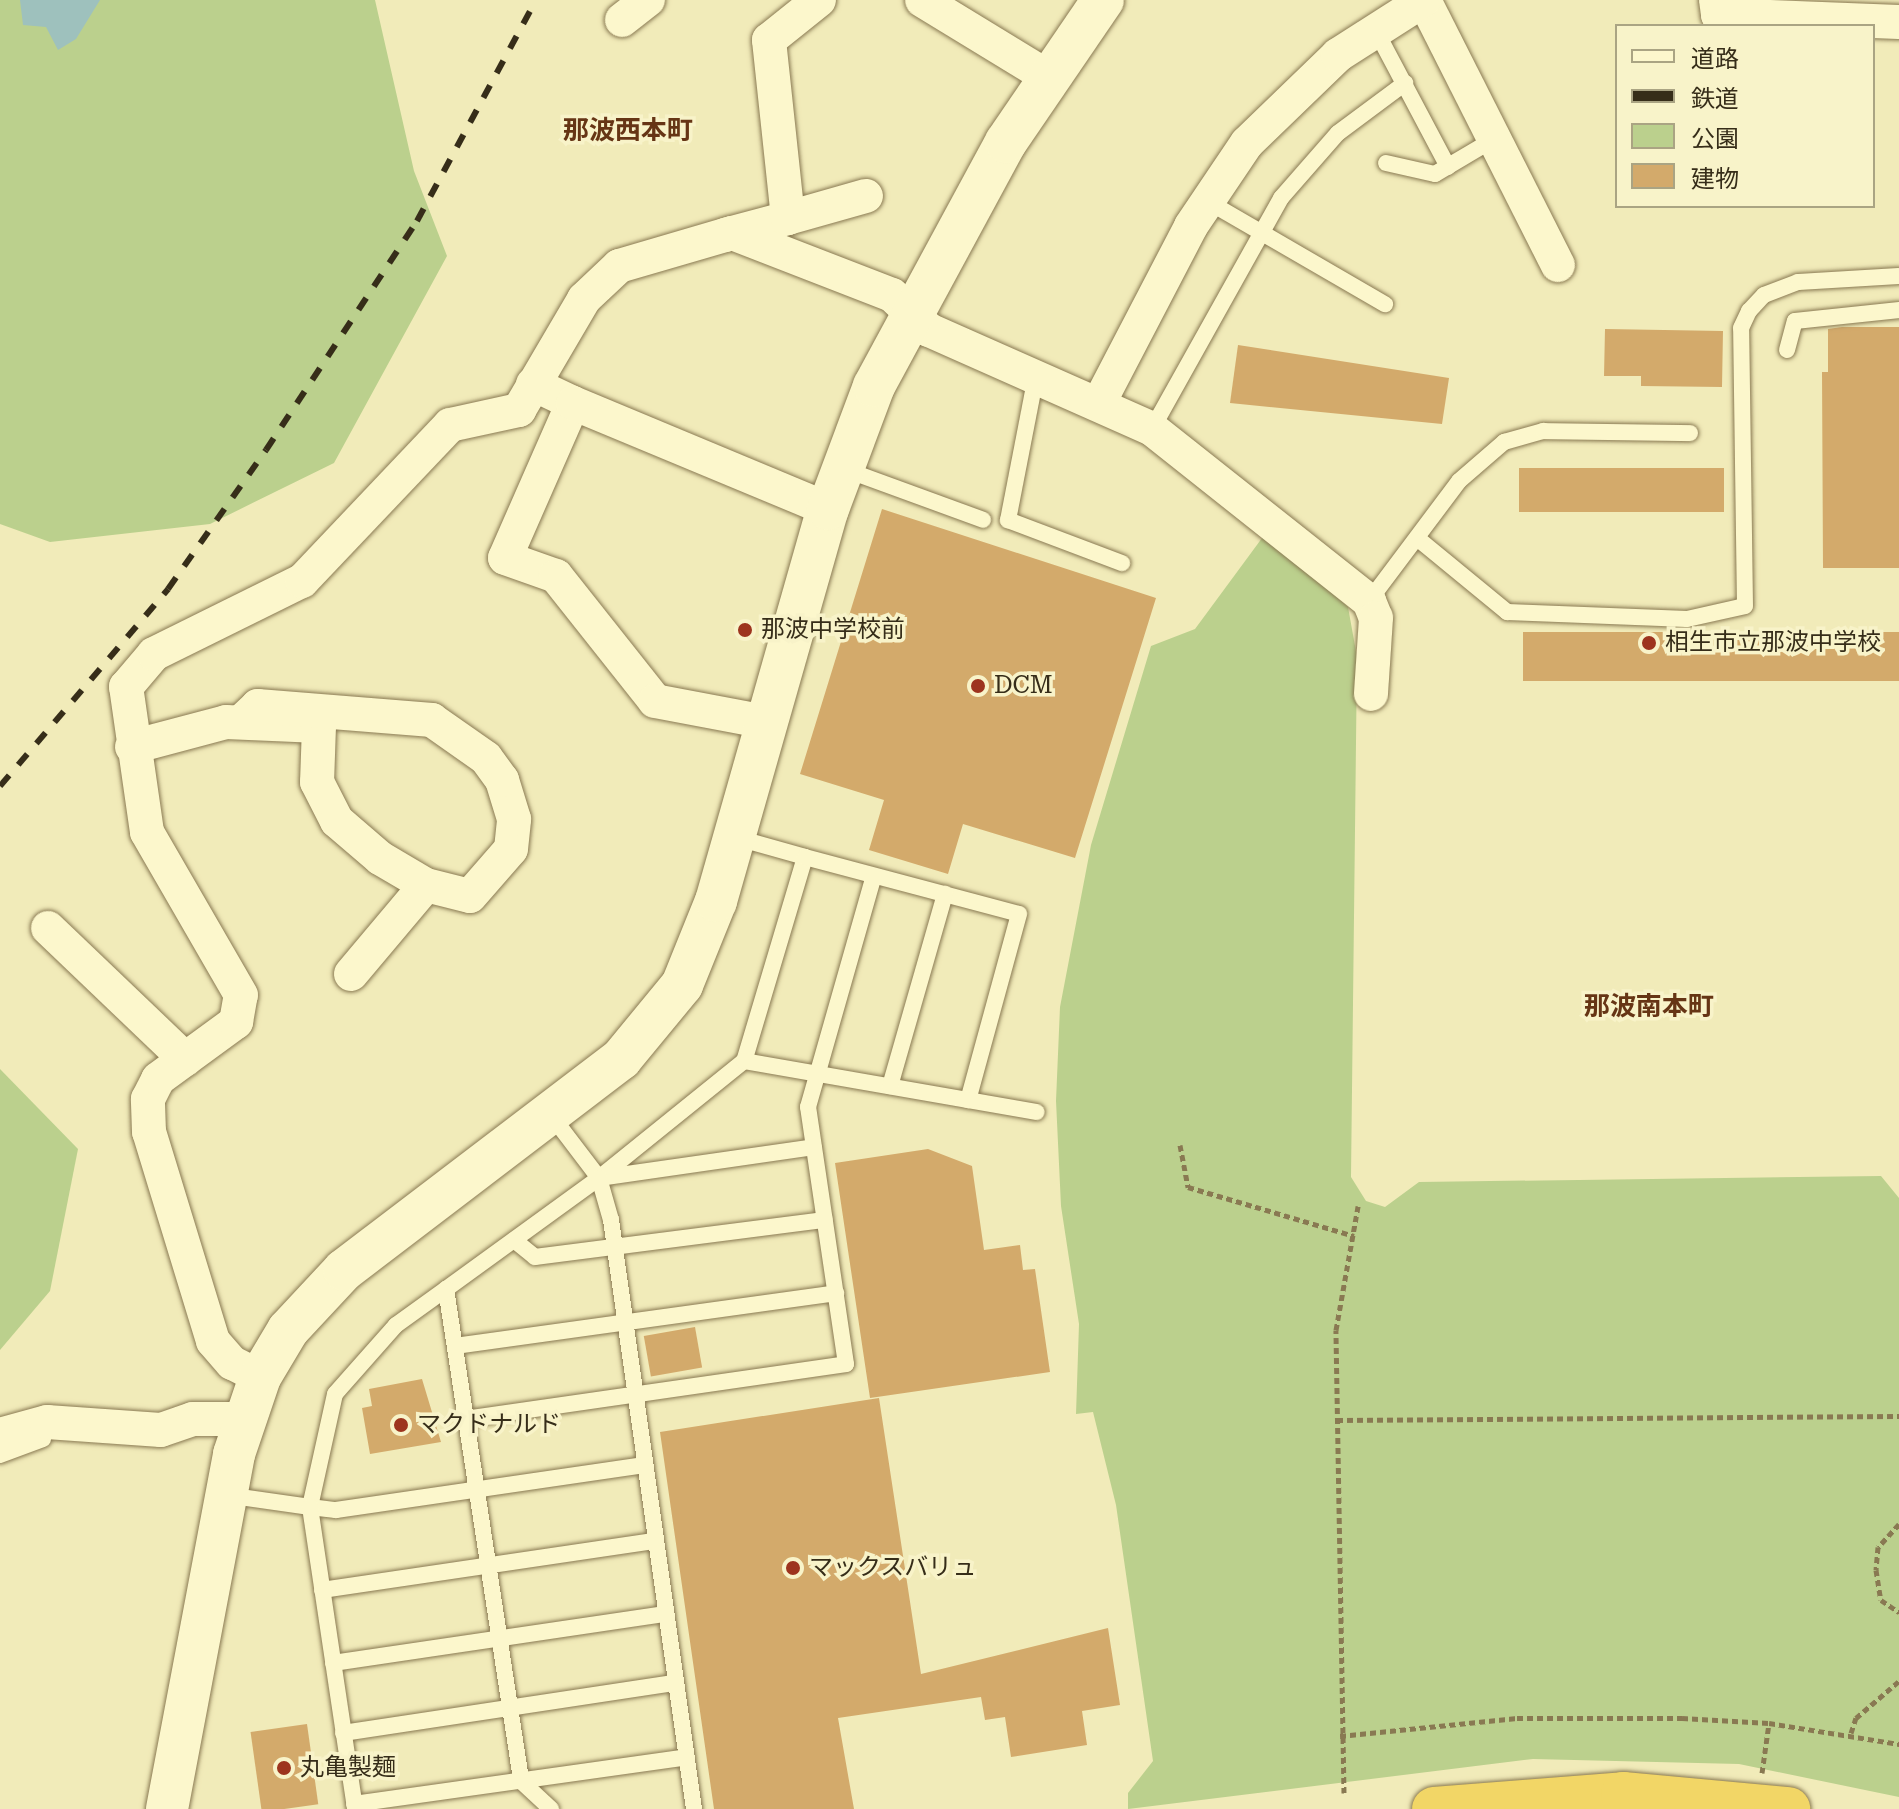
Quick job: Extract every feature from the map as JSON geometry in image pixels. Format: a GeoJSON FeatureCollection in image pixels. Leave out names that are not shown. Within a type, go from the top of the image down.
{"type":"FeatureCollection","features":[{"type":"Feature","properties":{"kind":"highway"},"geometry":{"type":"LineString","coordinates":[[1434,1809],[1623,1794],[1774,1793]]}},
{"type":"Feature","properties":{"kind":"street"},"geometry":{"type":"LineString","coordinates":[[788,218],[769,40],[819,0]]}},
{"type":"Feature","properties":{"kind":"street"},"geometry":{"type":"LineString","coordinates":[[922,0],[1048,77]]}},
{"type":"Feature","properties":{"kind":"street"},"geometry":{"type":"LineString","coordinates":[[167,1809],[226,1495],[243,1419],[260,1377],[288,1330],[344,1270],[621,1059],[682,985],[733,837],[842,469],[911,311],[1048,77],[1103,0]]}},
{"type":"Feature","properties":{"kind":"street"},"geometry":{"type":"LineString","coordinates":[[1099,403],[1207,201],[1291,97],[1375,29],[1424,0],[1558,265]]}},
{"type":"Feature","properties":{"kind":"street"},"geometry":{"type":"LineString","coordinates":[[1716,0],[1718,15],[1899,22]]}},
{"type":"Feature","properties":{"kind":"street"},"geometry":{"type":"LineString","coordinates":[[260,1377],[232,1363],[213,1341],[149,1132],[148,1099],[158,1079],[236,1022],[241,995],[147,832],[132,747],[126,687],[138,668],[302,581],[450,425],[519,410],[584,299],[619,266],[866,196]]}},
{"type":"Feature","properties":{"kind":"street"},"geometry":{"type":"LineString","coordinates":[[725,235],[892,295],[929,330],[1152,429],[1369,601],[1376,618],[1371,694]]}},
{"type":"Feature","properties":{"kind":"street"},"geometry":{"type":"LineString","coordinates":[[533,384],[828,509]]}},
{"type":"Feature","properties":{"kind":"street"},"geometry":{"type":"LineString","coordinates":[[573,403],[505,558],[556,576],[655,701],[766,722]]}},
{"type":"Feature","properties":{"kind":"street"},"geometry":{"type":"LineString","coordinates":[[132,747],[241,722],[319,726],[317,782],[337,821],[426,885],[470,896],[511,849],[514,819],[486,758],[432,720],[384,711],[258,706],[241,722]]}},
{"type":"Feature","properties":{"kind":"street"},"geometry":{"type":"LineString","coordinates":[[351,974],[426,885]]}},
{"type":"Feature","properties":{"kind":"street"},"geometry":{"type":"LineString","coordinates":[[48,928],[185,1059]]}},
{"type":"Feature","properties":{"kind":"street"},"geometry":{"type":"LineString","coordinates":[[0,1435],[47,1422],[122,1428],[243,1419]]}},
{"type":"Feature","properties":{"kind":"lane"},"geometry":{"type":"LineString","coordinates":[[1375,29],[1448,167]]}},
{"type":"Feature","properties":{"kind":"lane"},"geometry":{"type":"LineString","coordinates":[[1152,429],[1260,233],[1305,166],[1405,83]]}},
{"type":"Feature","properties":{"kind":"lane"},"geometry":{"type":"LineString","coordinates":[[1386,163],[1435,174],[1494,139]]}},
{"type":"Feature","properties":{"kind":"lane"},"geometry":{"type":"LineString","coordinates":[[1207,201],[1385,304]]}},
{"type":"Feature","properties":{"kind":"lane"},"geometry":{"type":"LineString","coordinates":[[1417,538],[1507,612],[1687,619],[1745,606],[1745,320],[1764,295],[1798,282],[1899,276]]}},
{"type":"Feature","properties":{"kind":"lane"},"geometry":{"type":"LineString","coordinates":[[1787,350],[1795,321],[1899,310]]}},
{"type":"Feature","properties":{"kind":"lane"},"geometry":{"type":"LineString","coordinates":[[1036,376],[1008,520],[1122,563]]}},
{"type":"Feature","properties":{"kind":"lane"},"geometry":{"type":"LineString","coordinates":[[1369,601],[1459,481],[1504,442],[1543,431],[1690,433]]}},
{"type":"Feature","properties":{"kind":"lane"},"geometry":{"type":"LineString","coordinates":[[842,469],[983,520]]}},
{"type":"Feature","properties":{"kind":"lane"},"geometry":{"type":"LineString","coordinates":[[733,837],[1019,914],[968,1100]]}},
{"type":"Feature","properties":{"kind":"lane"},"geometry":{"type":"LineString","coordinates":[[687,1757],[354,1806],[310,1507],[335,1394],[396,1325],[599,1178],[744,1061],[805,857]]}},
{"type":"Feature","properties":{"kind":"lane"},"geometry":{"type":"LineString","coordinates":[[465,1419],[846,1364],[808,1107],[814,1073],[874,876]]}},
{"type":"Feature","properties":{"kind":"lane"},"geometry":{"type":"LineString","coordinates":[[890,1086],[945,894]]}},
{"type":"Feature","properties":{"kind":"lane"},"geometry":{"type":"LineString","coordinates":[[744,1061],[1037,1112]]}},
{"type":"Feature","properties":{"kind":"lane"},"geometry":{"type":"LineString","coordinates":[[550,1114],[599,1178],[614,1248],[694,1809]]}},
{"type":"Feature","properties":{"kind":"lane"},"geometry":{"type":"LineString","coordinates":[[599,1178],[814,1147]]}},
{"type":"Feature","properties":{"kind":"lane"},"geometry":{"type":"LineString","coordinates":[[514,1240],[535,1257],[825,1220]]}},
{"type":"Feature","properties":{"kind":"lane"},"geometry":{"type":"LineString","coordinates":[[446,1289],[521,1781],[551,1809]]}},
{"type":"Feature","properties":{"kind":"lane"},"geometry":{"type":"LineString","coordinates":[[455,1346],[836,1293]]}},
{"type":"Feature","properties":{"kind":"lane"},"geometry":{"type":"LineString","coordinates":[[0,1455],[57,1434],[122,1428]]}},
{"type":"Feature","properties":{"kind":"lane"},"geometry":{"type":"LineString","coordinates":[[226,1495],[310,1507],[477,1492],[643,1465]]}},
{"type":"Feature","properties":{"kind":"lane"},"geometry":{"type":"LineString","coordinates":[[322,1590],[655,1541]]}},
{"type":"Feature","properties":{"kind":"lane"},"geometry":{"type":"LineString","coordinates":[[333,1663],[665,1614]]}},
{"type":"Feature","properties":{"kind":"lane"},"geometry":{"type":"LineString","coordinates":[[343,1733],[675,1683]]}},
{"type":"Feature","properties":{"kind":"path"},"geometry":{"type":"LineString","coordinates":[[1180,1145],[1188,1187],[1354,1236]]}},
{"type":"Feature","properties":{"kind":"path"},"geometry":{"type":"LineString","coordinates":[[1344,1793],[1340,1736],[1336,1330],[1358,1206]]}},
{"type":"Feature","properties":{"kind":"path"},"geometry":{"type":"LineString","coordinates":[[1337,1420],[1899,1416]]}},
{"type":"Feature","properties":{"kind":"path"},"geometry":{"type":"LineString","coordinates":[[1899,1524],[1878,1547],[1876,1570],[1881,1600],[1899,1612]]}},
{"type":"Feature","properties":{"kind":"path"},"geometry":{"type":"LineString","coordinates":[[1851,1733],[1856,1718],[1899,1681]]}},
{"type":"Feature","properties":{"kind":"path"},"geometry":{"type":"LineString","coordinates":[[1340,1736],[1517,1718],[1769,1723],[1851,1733],[1899,1744]]}},
{"type":"Feature","properties":{"kind":"path"},"geometry":{"type":"LineString","coordinates":[[1769,1723],[1774,1793]]}},
{"type":"Feature","properties":{"kind":"green space"},"geometry":{"type":"Polygon","coordinates":[[[0,0],[375,0],[414,171],[447,256],[334,463],[210,524],[50,542],[0,524],[0,0]]]}},
{"type":"Feature","properties":{"kind":"green space"},"geometry":{"type":"Polygon","coordinates":[[[1265,534],[1348,607],[1357,657],[1351,1177],[1366,1201],[1385,1207],[1419,1182],[1881,1176],[1899,1198],[1899,1797],[1739,1764],[1533,1759],[1128,1809],[1128,1793],[1153,1761],[1116,1505],[1093,1412],[1076,1414],[1079,1324],[1061,1206],[1056,1101],[1060,1007],[1091,845],[1151,646],[1195,629],[1265,534]]]}},
{"type":"Feature","properties":{"kind":"green space"},"geometry":{"type":"Polygon","coordinates":[[[0,1069],[78,1149],[50,1291],[0,1350],[0,1069]]]}},
{"type":"Feature","properties":{"kind":"water"},"geometry":{"type":"Polygon","coordinates":[[[20,0],[100,0],[76,39],[58,50],[46,27],[23,25],[20,0]]]}},
{"type":"Feature","properties":{"kind":"building"},"geometry":{"type":"Polygon","coordinates":[[[1899,327],[1899,568],[1823,568],[1822,372],[1828,372],[1828,329],[1899,327]]]}},
{"type":"Feature","properties":{"kind":"building"},"geometry":{"type":"Polygon","coordinates":[[[1605,329],[1723,331],[1722,387],[1641,386],[1641,376],[1604,376],[1605,329]]]}},
{"type":"Feature","properties":{"kind":"building"},"geometry":{"type":"Polygon","coordinates":[[[1238,345],[1449,378],[1442,424],[1230,403],[1238,345]]]}},
{"type":"Feature","properties":{"kind":"building"},"geometry":{"type":"Polygon","coordinates":[[[1519,468],[1724,468],[1724,512],[1519,512],[1519,468]]]}},
{"type":"Feature","properties":{"kind":"building","name":"DCM"},"geometry":{"type":"Polygon","coordinates":[[[882,509],[1156,598],[1075,858],[963,824],[948,874],[869,850],[884,800],[800,774],[882,509]]]}},
{"type":"Feature","properties":{"kind":"building"},"geometry":{"type":"Polygon","coordinates":[[[1523,632],[1899,632],[1899,681],[1523,681],[1523,632]]]}},
{"type":"Feature","properties":{"kind":"building"},"geometry":{"type":"Polygon","coordinates":[[[928,1149],[972,1166],[984,1250],[1020,1245],[1023,1270],[1035,1269],[1050,1372],[870,1398],[835,1163],[928,1149]]]}},
{"type":"Feature","properties":{"kind":"building"},"geometry":{"type":"Polygon","coordinates":[[[695,1327],[702,1367],[651,1376],[644,1336],[695,1327]]]}},
{"type":"Feature","properties":{"kind":"building","name":"マクドナルド"},"geometry":{"type":"Polygon","coordinates":[[[422,1379],[441,1442],[370,1454],[362,1408],[372,1406],[369,1389],[422,1379]]]}},
{"type":"Feature","properties":{"kind":"building","name":"マックスバリュ"},"geometry":{"type":"Polygon","coordinates":[[[879,1398],[921,1674],[1108,1628],[1120,1705],[1082,1711],[1087,1745],[1011,1757],[1005,1717],[985,1720],[981,1697],[838,1718],[854,1809],[714,1809],[660,1432],[879,1398]]]}},
{"type":"Feature","properties":{"kind":"building","name":"丸亀製麺"},"geometry":{"type":"Polygon","coordinates":[[[307,1724],[318,1804],[261,1809],[251,1732],[307,1724]]]}},
{"type":"Feature","properties":{"kind":"railway"},"geometry":{"type":"LineString","coordinates":[[0,786],[168,589],[266,450],[417,221],[536,0]]}},
{"type":"Feature","properties":{"kind":"place","name":"那波中学校前"},"geometry":{"type":"Point","coordinates":[745,630]}},
{"type":"Feature","properties":{"kind":"place","name":"相生市立那波中学校"},"geometry":{"type":"Point","coordinates":[1649,643]}},
{"type":"Feature","properties":{"kind":"place","name":"DCM"},"geometry":{"type":"Point","coordinates":[978,686]}},
{"type":"Feature","properties":{"kind":"place","name":"マクドナルド"},"geometry":{"type":"Point","coordinates":[401,1425]}},
{"type":"Feature","properties":{"kind":"place","name":"マックスバリュ"},"geometry":{"type":"Point","coordinates":[793,1568]}},
{"type":"Feature","properties":{"kind":"place","name":"丸亀製麺"},"geometry":{"type":"Point","coordinates":[284,1768]}},
{"type":"Feature","properties":{"kind":"district","name":"那波西本町"},"geometry":{"type":"Point","coordinates":[628,131]}},
{"type":"Feature","properties":{"kind":"district","name":"那波南本町"},"geometry":{"type":"Point","coordinates":[1649,1007]}}]}
